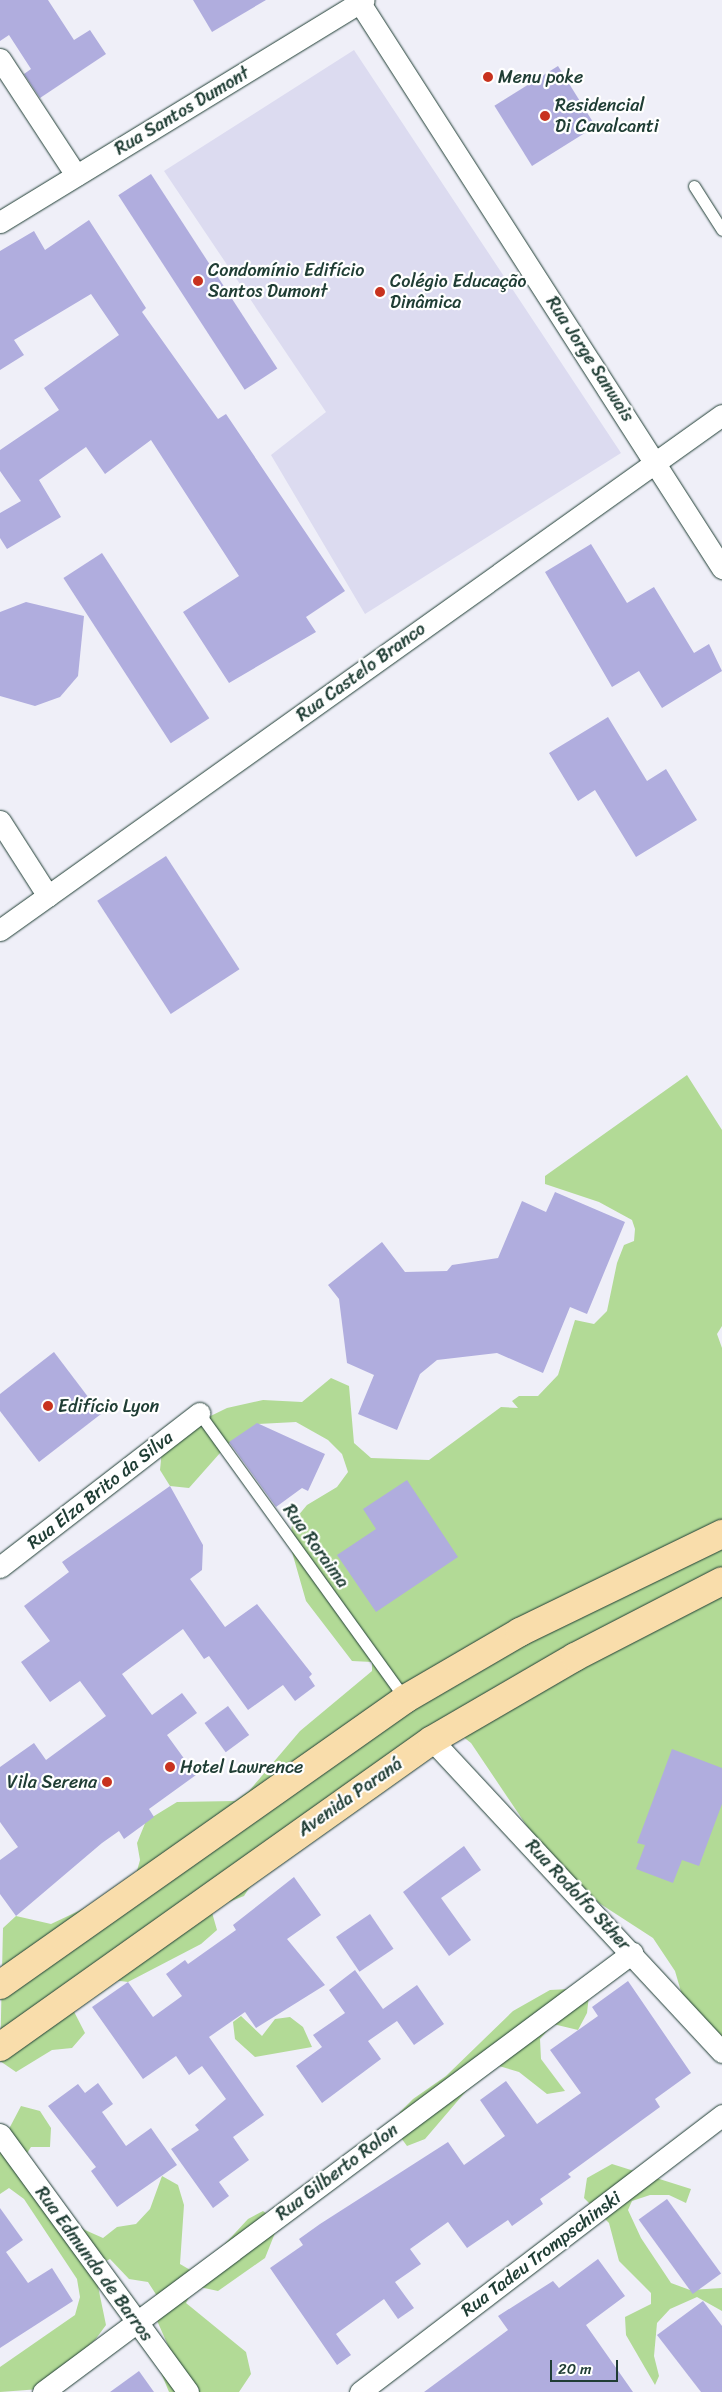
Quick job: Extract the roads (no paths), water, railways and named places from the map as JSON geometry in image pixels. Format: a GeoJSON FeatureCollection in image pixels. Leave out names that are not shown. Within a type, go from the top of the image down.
{"type":"FeatureCollection","features":[{"type":"Feature","properties":{"kind":"main road"},"geometry":{"type":"LineString","coordinates":[[0,1985],[405,1699],[520,1632],[722,1534]]}},
{"type":"Feature","properties":{"kind":"main road","name":"Avenida Paraná"},"geometry":{"type":"LineString","coordinates":[[0,2047],[432,1740],[575,1657],[722,1581]]}},
{"type":"Feature","properties":{"kind":"street","name":"Rua Santos Dumont"},"geometry":{"type":"LineString","coordinates":[[0,222],[361,1]]}},
{"type":"Feature","properties":{"kind":"street","name":"Rua Jorge Sanwais"},"geometry":{"type":"LineString","coordinates":[[361,1],[656,461],[722,568]]}},
{"type":"Feature","properties":{"kind":"street"},"geometry":{"type":"LineString","coordinates":[[0,59],[76,175]]}},
{"type":"Feature","properties":{"kind":"street","name":"Rua Castelo Branco"},"geometry":{"type":"LineString","coordinates":[[0,930],[722,415]]}},
{"type":"Feature","properties":{"kind":"street"},"geometry":{"type":"LineString","coordinates":[[0,821],[48,896]]}},
{"type":"Feature","properties":{"kind":"street","name":"Rua Elza Brito da Silva"},"geometry":{"type":"LineString","coordinates":[[0,1567],[199,1413]]}},
{"type":"Feature","properties":{"kind":"street","name":"Rua Rodolfo Sther"},"geometry":{"type":"LineString","coordinates":[[432,1740],[722,2052]]}},
{"type":"Feature","properties":{"kind":"street","name":"Rua Gilberto Rolon"},"geometry":{"type":"LineString","coordinates":[[43,2392],[632,1953]]}},
{"type":"Feature","properties":{"kind":"street","name":"Rua Tadeu Trompschinski"},"geometry":{"type":"LineString","coordinates":[[360,2392],[722,2115]]}},
{"type":"Feature","properties":{"kind":"street","name":"Rua Edmundo de Barros"},"geometry":{"type":"LineString","coordinates":[[0,2134],[135,2322],[188,2392]]}},
{"type":"Feature","properties":{"kind":"lane"},"geometry":{"type":"LineString","coordinates":[[694,186],[722,230]]}},
{"type":"Feature","properties":{"kind":"lane","name":"Rua Roraima"},"geometry":{"type":"LineString","coordinates":[[199,1413],[405,1699]]}},
{"type":"Feature","properties":{"kind":"place","name":"Menu poke"},"geometry":{"type":"Point","coordinates":[488,77]}},
{"type":"Feature","properties":{"kind":"place","name":"Residencial Di Cavalcanti"},"geometry":{"type":"Point","coordinates":[545,116]}},
{"type":"Feature","properties":{"kind":"place","name":"Condomínio Edifício Santos Dumont"},"geometry":{"type":"Point","coordinates":[198,281]}},
{"type":"Feature","properties":{"kind":"place","name":"Colégio Educação Dinâmica"},"geometry":{"type":"Point","coordinates":[380,292]}},
{"type":"Feature","properties":{"kind":"place","name":"Edifício Lyon"},"geometry":{"type":"Point","coordinates":[48,1406]}},
{"type":"Feature","properties":{"kind":"place","name":"Hotel Lawrence"},"geometry":{"type":"Point","coordinates":[170,1767]}},
{"type":"Feature","properties":{"kind":"place","name":"Vila Serena"},"geometry":{"type":"Point","coordinates":[107,1782]}}]}
